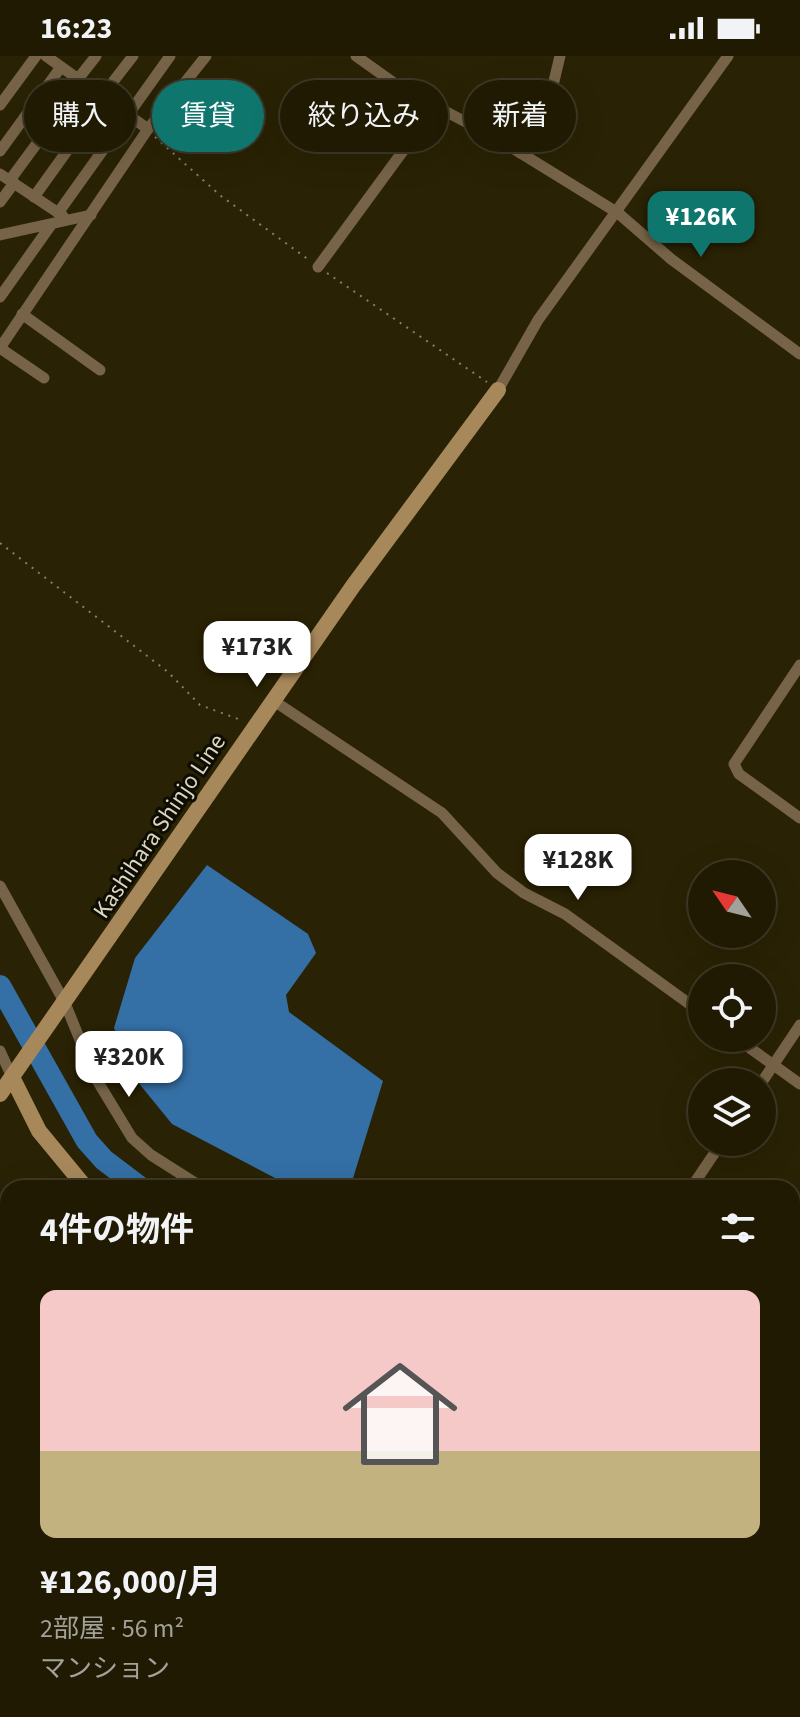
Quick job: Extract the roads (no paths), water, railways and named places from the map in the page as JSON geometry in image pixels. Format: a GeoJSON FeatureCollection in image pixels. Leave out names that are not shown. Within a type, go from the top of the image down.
{"type":"FeatureCollection","features":[{"type":"Feature","properties":{"kind":"main road","name":"Kashihara Shinjo Line"},"geometry":{"type":"LineString","coordinates":[[0,1094],[274,701],[498,390]]}},
{"type":"Feature","properties":{"kind":"main road"},"geometry":{"type":"LineString","coordinates":[[15,1073],[39,1131],[79,1180]]}},
{"type":"Feature","properties":{"kind":"street"},"geometry":{"type":"LineString","coordinates":[[0,105],[36,56]]}},
{"type":"Feature","properties":{"kind":"street"},"geometry":{"type":"LineString","coordinates":[[0,151],[56,61],[80,80],[96,56]]}},
{"type":"Feature","properties":{"kind":"street"},"geometry":{"type":"LineString","coordinates":[[116,80],[133,56]]}},
{"type":"Feature","properties":{"kind":"street"},"geometry":{"type":"LineString","coordinates":[[136,101],[170,56]]}},
{"type":"Feature","properties":{"kind":"street"},"geometry":{"type":"LineString","coordinates":[[44,378],[0,348],[148,129],[206,56]]}},
{"type":"Feature","properties":{"kind":"street"},"geometry":{"type":"LineString","coordinates":[[356,56],[390,80]]}},
{"type":"Feature","properties":{"kind":"street"},"geometry":{"type":"LineString","coordinates":[[520,153],[550,98],[560,56]]}},
{"type":"Feature","properties":{"kind":"street"},"geometry":{"type":"LineString","coordinates":[[498,390],[538,320],[618,213],[728,56]]}},
{"type":"Feature","properties":{"kind":"street"},"geometry":{"type":"LineString","coordinates":[[448,113],[618,213],[671,259],[800,354]]}},
{"type":"Feature","properties":{"kind":"street"},"geometry":{"type":"LineString","coordinates":[[136,121],[148,129]]}},
{"type":"Feature","properties":{"kind":"street"},"geometry":{"type":"LineString","coordinates":[[0,202],[8,179],[28,152]]}},
{"type":"Feature","properties":{"kind":"street"},"geometry":{"type":"LineString","coordinates":[[34,197],[66,152]]}},
{"type":"Feature","properties":{"kind":"street"},"geometry":{"type":"LineString","coordinates":[[58,213],[100,152]]}},
{"type":"Feature","properties":{"kind":"street"},"geometry":{"type":"LineString","coordinates":[[318,267],[402,152]]}},
{"type":"Feature","properties":{"kind":"street"},"geometry":{"type":"LineString","coordinates":[[8,179],[69,220]]}},
{"type":"Feature","properties":{"kind":"street"},"geometry":{"type":"LineString","coordinates":[[2,237],[91,215]]}},
{"type":"Feature","properties":{"kind":"street"},"geometry":{"type":"LineString","coordinates":[[0,297],[51,225]]}},
{"type":"Feature","properties":{"kind":"street"},"geometry":{"type":"LineString","coordinates":[[22,314],[100,370]]}},
{"type":"Feature","properties":{"kind":"street"},"geometry":{"type":"LineString","coordinates":[[800,665],[734,764],[739,774],[800,818]]}},
{"type":"Feature","properties":{"kind":"street"},"geometry":{"type":"LineString","coordinates":[[274,701],[442,813],[497,873],[524,893],[565,914],[688,1003]]}},
{"type":"Feature","properties":{"kind":"street"},"geometry":{"type":"LineString","coordinates":[[0,886],[65,1003],[95,1077],[132,1138],[151,1155],[190,1180]]}},
{"type":"Feature","properties":{"kind":"street"},"geometry":{"type":"LineString","coordinates":[[771,1068],[800,1025]]}},
{"type":"Feature","properties":{"kind":"street"},"geometry":{"type":"LineString","coordinates":[[0,1051],[15,1073]]}},
{"type":"Feature","properties":{"kind":"street"},"geometry":{"type":"LineString","coordinates":[[755,1052],[800,1084]]}},
{"type":"Feature","properties":{"kind":"street"},"geometry":{"type":"LineString","coordinates":[[696,1180],[713,1156]]}},
{"type":"Feature","properties":{"kind":"water"},"geometry":{"type":"Polygon","coordinates":[[[207,865],[308,934],[316,953],[286,995],[289,1012],[383,1081],[352,1180],[279,1180],[172,1124],[133,1076],[114,1028],[135,958],[207,865]]]}},
{"type":"Feature","properties":{"kind":"waterway"},"geometry":{"type":"LineString","coordinates":[[0,986],[87,1141],[104,1160],[130,1180]]}}]}
